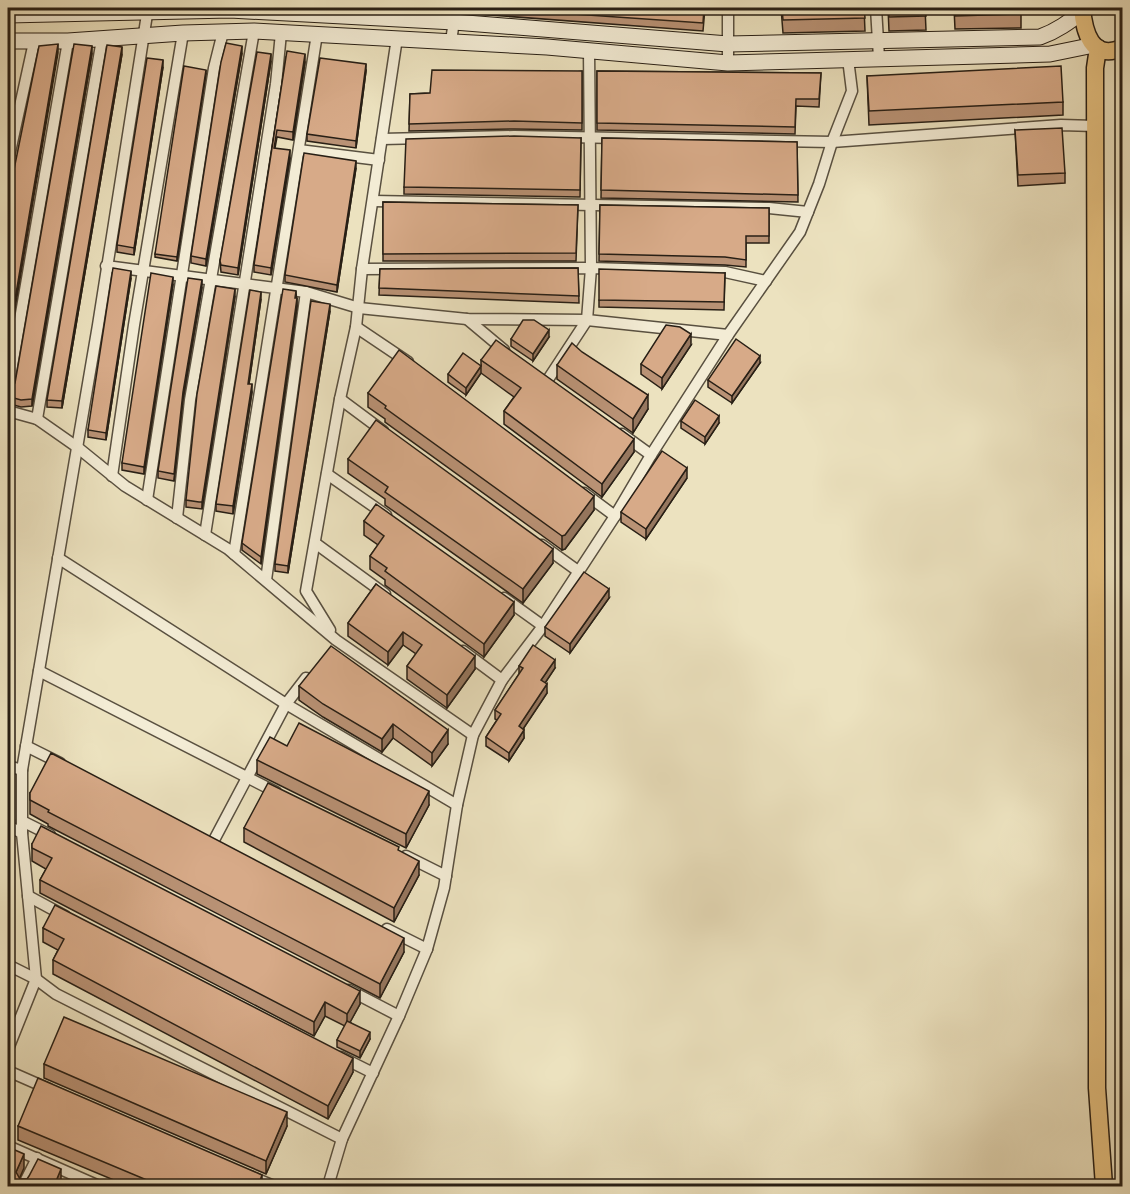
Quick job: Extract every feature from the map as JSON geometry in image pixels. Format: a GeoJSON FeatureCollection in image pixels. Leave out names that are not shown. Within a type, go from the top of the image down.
{"type":"FeatureCollection","features":[{"type":"Feature","properties":{"kind":"main road"},"geometry":{"type":"LineString","coordinates":[[8,15],[29,11],[230,10],[455,15],[728,44],[1040,37],[1067,24],[1082,9]]}},
{"type":"Feature","properties":{"kind":"main road"},"geometry":{"type":"LineString","coordinates":[[1082,9],[1085,30],[1096,46],[1097,1088],[1104,1186]]}},
{"type":"Feature","properties":{"kind":"main road"},"geometry":{"type":"LineString","coordinates":[[8,41],[68,41],[145,35],[254,31],[589,50],[728,63],[1050,54],[1096,46],[1106,50],[1122,48]]}},
{"type":"Feature","properties":{"kind":"street"},"geometry":{"type":"LineString","coordinates":[[728,8],[728,63]]}},
{"type":"Feature","properties":{"kind":"street"},"geometry":{"type":"LineString","coordinates":[[876,8],[879,58]]}},
{"type":"Feature","properties":{"kind":"street"},"geometry":{"type":"LineString","coordinates":[[8,1049],[36,979],[21,833],[22,770],[148,10]]}},
{"type":"Feature","properties":{"kind":"street"},"geometry":{"type":"LineString","coordinates":[[451,41],[455,15]]}},
{"type":"Feature","properties":{"kind":"street"},"geometry":{"type":"LineString","coordinates":[[177,518],[190,400],[254,31]]}},
{"type":"Feature","properties":{"kind":"street"},"geometry":{"type":"LineString","coordinates":[[147,500],[214,68],[223,32]]}},
{"type":"Feature","properties":{"kind":"street"},"geometry":{"type":"LineString","coordinates":[[112,476],[143,271],[183,33]]}},
{"type":"Feature","properties":{"kind":"street"},"geometry":{"type":"LineString","coordinates":[[205,535],[276,84],[282,33]]}},
{"type":"Feature","properties":{"kind":"street"},"geometry":{"type":"LineString","coordinates":[[234,554],[317,34]]}},
{"type":"Feature","properties":{"kind":"street"},"geometry":{"type":"LineString","coordinates":[[336,640],[306,591],[340,399],[356,327],[362,269],[397,38]]}},
{"type":"Feature","properties":{"kind":"street"},"geometry":{"type":"LineString","coordinates":[[37,419],[102,39]]}},
{"type":"Feature","properties":{"kind":"street"},"geometry":{"type":"LineString","coordinates":[[8,389],[68,41]]}},
{"type":"Feature","properties":{"kind":"street"},"geometry":{"type":"LineString","coordinates":[[8,161],[34,42]]}},
{"type":"Feature","properties":{"kind":"street"},"geometry":{"type":"LineString","coordinates":[[556,388],[542,378],[587,320],[591,268],[589,50]]}},
{"type":"Feature","properties":{"kind":"street"},"geometry":{"type":"LineString","coordinates":[[328,1186],[342,1139],[427,950],[446,876],[457,804],[473,735],[502,680],[543,626],[728,335],[800,232],[852,91],[848,59]]}},
{"type":"Feature","properties":{"kind":"street"},"geometry":{"type":"LineString","coordinates":[[382,140],[590,136],[832,142],[1061,125],[1095,126]]}},
{"type":"Feature","properties":{"kind":"street"},"geometry":{"type":"LineString","coordinates":[[299,150],[379,160]]}},
{"type":"Feature","properties":{"kind":"street"},"geometry":{"type":"LineString","coordinates":[[373,201],[769,208],[808,212]]}},
{"type":"Feature","properties":{"kind":"street"},"geometry":{"type":"LineString","coordinates":[[106,266],[306,292],[359,308],[467,319],[587,320],[728,335]]}},
{"type":"Feature","properties":{"kind":"street"},"geometry":{"type":"LineString","coordinates":[[362,269],[591,268],[725,273],[766,281]]}},
{"type":"Feature","properties":{"kind":"street"},"geometry":{"type":"LineString","coordinates":[[266,580],[306,292]]}},
{"type":"Feature","properties":{"kind":"street"},"geometry":{"type":"LineString","coordinates":[[467,319],[513,356]]}},
{"type":"Feature","properties":{"kind":"street"},"geometry":{"type":"LineString","coordinates":[[356,327],[415,367]]}},
{"type":"Feature","properties":{"kind":"street"},"geometry":{"type":"LineString","coordinates":[[340,399],[397,441]]}},
{"type":"Feature","properties":{"kind":"street"},"geometry":{"type":"LineString","coordinates":[[8,411],[37,419],[147,500],[234,554],[336,640],[473,735]]}},
{"type":"Feature","properties":{"kind":"street"},"geometry":{"type":"LineString","coordinates":[[613,428],[651,455]]}},
{"type":"Feature","properties":{"kind":"street"},"geometry":{"type":"LineString","coordinates":[[327,474],[393,520]]}},
{"type":"Feature","properties":{"kind":"street"},"geometry":{"type":"LineString","coordinates":[[577,488],[615,516]]}},
{"type":"Feature","properties":{"kind":"street"},"geometry":{"type":"LineString","coordinates":[[531,537],[578,571]]}},
{"type":"Feature","properties":{"kind":"street"},"geometry":{"type":"LineString","coordinates":[[315,543],[399,604]]}},
{"type":"Feature","properties":{"kind":"street"},"geometry":{"type":"LineString","coordinates":[[58,558],[286,704],[457,804]]}},
{"type":"Feature","properties":{"kind":"street"},"geometry":{"type":"LineString","coordinates":[[496,593],[543,626]]}},
{"type":"Feature","properties":{"kind":"street"},"geometry":{"type":"LineString","coordinates":[[329,649],[336,640]]}},
{"type":"Feature","properties":{"kind":"street"},"geometry":{"type":"LineString","coordinates":[[455,645],[502,680]]}},
{"type":"Feature","properties":{"kind":"street"},"geometry":{"type":"LineString","coordinates":[[224,847],[208,839],[286,704],[315,667]]}},
{"type":"Feature","properties":{"kind":"street"},"geometry":{"type":"LineString","coordinates":[[39,670],[288,798]]}},
{"type":"Feature","properties":{"kind":"street"},"geometry":{"type":"LineString","coordinates":[[26,746],[67,767]]}},
{"type":"Feature","properties":{"kind":"street"},"geometry":{"type":"LineString","coordinates":[[8,766],[22,770]]}},
{"type":"Feature","properties":{"kind":"street"},"geometry":{"type":"LineString","coordinates":[[22,820],[63,842]]}},
{"type":"Feature","properties":{"kind":"street"},"geometry":{"type":"LineString","coordinates":[[8,826],[21,833]]}},
{"type":"Feature","properties":{"kind":"street"},"geometry":{"type":"LineString","coordinates":[[393,850],[446,876]]}},
{"type":"Feature","properties":{"kind":"street"},"geometry":{"type":"LineString","coordinates":[[28,896],[80,924]]}},
{"type":"Feature","properties":{"kind":"street"},"geometry":{"type":"LineString","coordinates":[[373,922],[427,950]]}},
{"type":"Feature","properties":{"kind":"street"},"geometry":{"type":"LineString","coordinates":[[8,965],[36,979],[56,994],[342,1139]]}},
{"type":"Feature","properties":{"kind":"street"},"geometry":{"type":"LineString","coordinates":[[336,983],[399,1016]]}},
{"type":"Feature","properties":{"kind":"street"},"geometry":{"type":"LineString","coordinates":[[331,1052],[373,1073]]}},
{"type":"Feature","properties":{"kind":"street"},"geometry":{"type":"LineString","coordinates":[[8,1071],[60,1093]]}},
{"type":"Feature","properties":{"kind":"street"},"geometry":{"type":"LineString","coordinates":[[8,1146],[98,1186]]}},
{"type":"Feature","properties":{"kind":"street"},"geometry":{"type":"LineString","coordinates":[[23,1186],[36,1158]]}},
{"type":"Feature","properties":{"kind":"street"},"geometry":{"type":"LineString","coordinates":[[243,1173],[274,1186]]}},
{"type":"Feature","properties":{"kind":"building"},"geometry":{"type":"Polygon","coordinates":[[[485,8],[704,8],[703,23],[485,8]]]}},
{"type":"Feature","properties":{"kind":"building"},"geometry":{"type":"Polygon","coordinates":[[[782,8],[864,8],[865,18],[783,20],[782,8]]]}},
{"type":"Feature","properties":{"kind":"building"},"geometry":{"type":"Polygon","coordinates":[[[888,8],[925,8],[926,16],[889,17],[888,8]]]}},
{"type":"Feature","properties":{"kind":"building"},"geometry":{"type":"Polygon","coordinates":[[[955,8],[1021,8],[1021,14],[955,16],[955,8]]]}},
{"type":"Feature","properties":{"kind":"building"},"geometry":{"type":"Polygon","coordinates":[[[226,43],[242,46],[206,259],[191,256],[221,62],[226,43]]]}},
{"type":"Feature","properties":{"kind":"building"},"geometry":{"type":"Polygon","coordinates":[[[58,44],[8,341],[8,199],[39,46],[58,44]]]}},
{"type":"Feature","properties":{"kind":"building"},"geometry":{"type":"Polygon","coordinates":[[[74,44],[92,46],[32,399],[21,400],[10,397],[11,389],[15,383],[74,44]]]}},
{"type":"Feature","properties":{"kind":"building"},"geometry":{"type":"Polygon","coordinates":[[[107,45],[122,47],[62,401],[47,400],[107,45]]]}},
{"type":"Feature","properties":{"kind":"building"},"geometry":{"type":"Polygon","coordinates":[[[287,51],[305,54],[293,132],[277,130],[274,148],[290,150],[271,268],[254,265],[287,51]]]}},
{"type":"Feature","properties":{"kind":"building"},"geometry":{"type":"Polygon","coordinates":[[[257,52],[271,54],[238,268],[221,265],[220,261],[257,52]]]}},
{"type":"Feature","properties":{"kind":"building"},"geometry":{"type":"Polygon","coordinates":[[[147,58],[163,60],[134,248],[117,245],[147,58]]]}},
{"type":"Feature","properties":{"kind":"building"},"geometry":{"type":"Polygon","coordinates":[[[320,58],[366,64],[356,141],[307,134],[320,58]]]}},
{"type":"Feature","properties":{"kind":"building"},"geometry":{"type":"Polygon","coordinates":[[[184,66],[206,70],[177,257],[155,254],[184,66]]]}},
{"type":"Feature","properties":{"kind":"building"},"geometry":{"type":"Polygon","coordinates":[[[1061,66],[1063,102],[869,111],[867,76],[1061,66]]]}},
{"type":"Feature","properties":{"kind":"building"},"geometry":{"type":"Polygon","coordinates":[[[432,70],[582,71],[582,123],[514,121],[409,124],[410,94],[430,93],[432,70]]]}},
{"type":"Feature","properties":{"kind":"building"},"geometry":{"type":"Polygon","coordinates":[[[597,71],[821,73],[819,99],[796,99],[795,127],[597,123],[597,71]]]}},
{"type":"Feature","properties":{"kind":"building"},"geometry":{"type":"Polygon","coordinates":[[[1062,128],[1065,173],[1018,175],[1015,130],[1062,128]]]}},
{"type":"Feature","properties":{"kind":"building"},"geometry":{"type":"Polygon","coordinates":[[[514,136],[581,138],[580,190],[404,187],[406,139],[514,136]]]}},
{"type":"Feature","properties":{"kind":"building"},"geometry":{"type":"Polygon","coordinates":[[[602,138],[797,142],[798,195],[601,190],[602,138]]]}},
{"type":"Feature","properties":{"kind":"building"},"geometry":{"type":"Polygon","coordinates":[[[304,153],[356,161],[337,285],[285,275],[304,153]]]}},
{"type":"Feature","properties":{"kind":"building"},"geometry":{"type":"Polygon","coordinates":[[[383,202],[578,205],[576,253],[383,254],[383,202]]]}},
{"type":"Feature","properties":{"kind":"building"},"geometry":{"type":"Polygon","coordinates":[[[600,205],[769,208],[769,236],[746,236],[746,260],[725,257],[599,254],[600,205]]]}},
{"type":"Feature","properties":{"kind":"building"},"geometry":{"type":"Polygon","coordinates":[[[113,268],[131,271],[106,433],[88,430],[113,268]]]}},
{"type":"Feature","properties":{"kind":"building"},"geometry":{"type":"Polygon","coordinates":[[[578,268],[579,296],[379,288],[380,269],[578,268]]]}},
{"type":"Feature","properties":{"kind":"building"},"geometry":{"type":"Polygon","coordinates":[[[599,269],[725,273],[724,302],[599,300],[599,269]]]}},
{"type":"Feature","properties":{"kind":"building"},"geometry":{"type":"Polygon","coordinates":[[[151,273],[173,277],[144,467],[122,463],[151,273]]]}},
{"type":"Feature","properties":{"kind":"building"},"geometry":{"type":"Polygon","coordinates":[[[188,278],[202,280],[183,392],[174,474],[158,471],[188,278]]]}},
{"type":"Feature","properties":{"kind":"building"},"geometry":{"type":"Polygon","coordinates":[[[216,286],[235,289],[202,502],[199,502],[186,500],[197,394],[216,286]]]}},
{"type":"Feature","properties":{"kind":"building"},"geometry":{"type":"Polygon","coordinates":[[[283,289],[296,291],[295,298],[297,298],[261,557],[242,543],[283,289]]]}},
{"type":"Feature","properties":{"kind":"building"},"geometry":{"type":"Polygon","coordinates":[[[250,290],[261,292],[248,384],[252,384],[233,506],[216,504],[250,290]]]}},
{"type":"Feature","properties":{"kind":"building"},"geometry":{"type":"Polygon","coordinates":[[[311,301],[330,304],[288,566],[275,564],[311,301]]]}},
{"type":"Feature","properties":{"kind":"building"},"geometry":{"type":"Polygon","coordinates":[[[523,320],[534,320],[549,330],[533,354],[511,339],[523,320]]]}},
{"type":"Feature","properties":{"kind":"building"},"geometry":{"type":"Polygon","coordinates":[[[666,325],[680,327],[691,334],[662,378],[641,364],[666,325]]]}},
{"type":"Feature","properties":{"kind":"building"},"geometry":{"type":"Polygon","coordinates":[[[736,339],[760,356],[732,396],[708,380],[736,339]]]}},
{"type":"Feature","properties":{"kind":"building"},"geometry":{"type":"Polygon","coordinates":[[[496,340],[634,439],[602,484],[504,411],[521,388],[481,360],[496,340]]]}},
{"type":"Feature","properties":{"kind":"building"},"geometry":{"type":"Polygon","coordinates":[[[572,343],[648,395],[633,419],[557,365],[572,343]]]}},
{"type":"Feature","properties":{"kind":"building"},"geometry":{"type":"Polygon","coordinates":[[[399,350],[594,496],[565,535],[562,536],[385,408],[386,406],[368,393],[399,350]]]}},
{"type":"Feature","properties":{"kind":"building"},"geometry":{"type":"Polygon","coordinates":[[[463,353],[481,366],[466,388],[448,374],[463,353]]]}},
{"type":"Feature","properties":{"kind":"building"},"geometry":{"type":"Polygon","coordinates":[[[695,400],[719,416],[705,437],[681,421],[695,400]]]}},
{"type":"Feature","properties":{"kind":"building"},"geometry":{"type":"Polygon","coordinates":[[[376,420],[553,549],[523,589],[385,492],[388,487],[348,459],[376,420]]]}},
{"type":"Feature","properties":{"kind":"building"},"geometry":{"type":"Polygon","coordinates":[[[662,451],[687,468],[646,529],[621,512],[662,451]]]}},
{"type":"Feature","properties":{"kind":"building"},"geometry":{"type":"Polygon","coordinates":[[[376,504],[514,602],[484,644],[385,571],[387,568],[370,556],[384,536],[364,521],[376,504]]]}},
{"type":"Feature","properties":{"kind":"building"},"geometry":{"type":"Polygon","coordinates":[[[584,572],[609,589],[570,644],[545,627],[584,572]]]}},
{"type":"Feature","properties":{"kind":"building"},"geometry":{"type":"Polygon","coordinates":[[[376,584],[475,656],[447,695],[407,666],[422,645],[403,632],[388,652],[348,623],[376,584]]]}},
{"type":"Feature","properties":{"kind":"building"},"geometry":{"type":"Polygon","coordinates":[[[533,645],[555,660],[541,680],[547,684],[519,726],[524,730],[509,753],[486,737],[501,714],[495,710],[523,668],[519,666],[533,645]]]}},
{"type":"Feature","properties":{"kind":"building"},"geometry":{"type":"Polygon","coordinates":[[[331,646],[448,730],[432,753],[393,724],[382,739],[323,704],[299,686],[331,646]]]}},
{"type":"Feature","properties":{"kind":"building"},"geometry":{"type":"Polygon","coordinates":[[[299,723],[429,791],[406,834],[257,760],[270,737],[287,746],[299,723]]]}},
{"type":"Feature","properties":{"kind":"building"},"geometry":{"type":"Polygon","coordinates":[[[51,753],[404,938],[380,984],[48,812],[49,810],[30,800],[30,793],[51,753]]]}},
{"type":"Feature","properties":{"kind":"building"},"geometry":{"type":"Polygon","coordinates":[[[268,783],[399,847],[398,850],[419,861],[394,908],[244,828],[268,783]]]}},
{"type":"Feature","properties":{"kind":"building"},"geometry":{"type":"Polygon","coordinates":[[[41,826],[360,991],[347,1014],[325,1002],[314,1022],[40,880],[52,858],[32,848],[41,826]]]}},
{"type":"Feature","properties":{"kind":"building"},"geometry":{"type":"Polygon","coordinates":[[[55,905],[353,1058],[328,1106],[53,960],[64,939],[43,928],[55,905]]]}},
{"type":"Feature","properties":{"kind":"building"},"geometry":{"type":"Polygon","coordinates":[[[8,961],[13,963],[8,976],[8,961]]]}},
{"type":"Feature","properties":{"kind":"building"},"geometry":{"type":"Polygon","coordinates":[[[64,1017],[287,1112],[266,1161],[44,1064],[64,1017]]]}},
{"type":"Feature","properties":{"kind":"building"},"geometry":{"type":"Polygon","coordinates":[[[347,1021],[370,1032],[360,1051],[337,1040],[347,1021]]]}},
{"type":"Feature","properties":{"kind":"building"},"geometry":{"type":"Polygon","coordinates":[[[38,1078],[262,1175],[258,1186],[161,1186],[18,1126],[38,1078]]]}},
{"type":"Feature","properties":{"kind":"building"},"geometry":{"type":"Polygon","coordinates":[[[8,1147],[24,1154],[16,1172],[20,1179],[27,1179],[38,1159],[61,1169],[54,1186],[8,1186],[8,1147]]]}}]}
